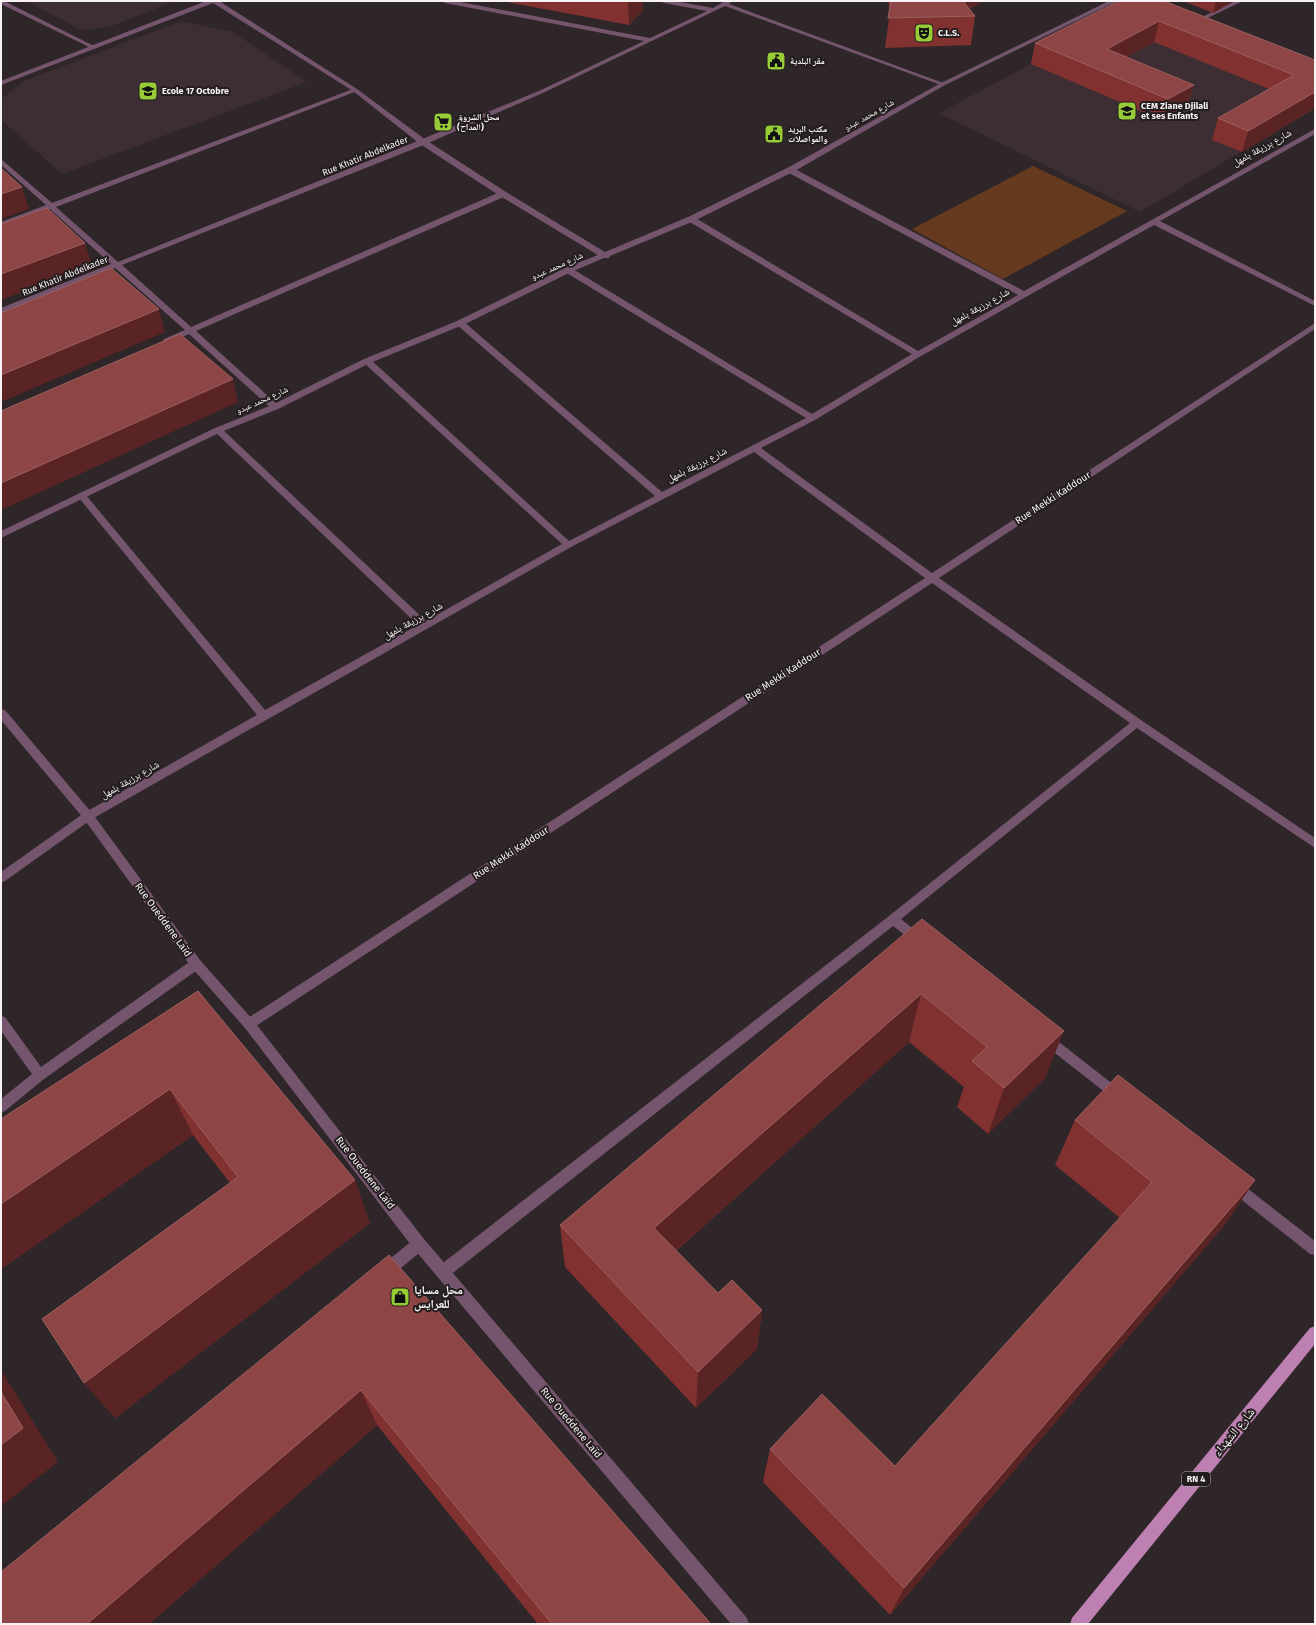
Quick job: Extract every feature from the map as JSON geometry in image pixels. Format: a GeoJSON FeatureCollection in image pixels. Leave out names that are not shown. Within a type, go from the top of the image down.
{"type":"FeatureCollection","features":[{"type":"Feature","properties":{"kind":"main road","name":"شارع الشهداء"},"geometry":{"type":"LineString","coordinates":[[1078,1624],[1315,1333]]}},
{"type":"Feature","properties":{"kind":"street"},"geometry":{"type":"LineString","coordinates":[[1,84],[214,1],[355,90],[423,142],[503,194],[606,256]]}},
{"type":"Feature","properties":{"kind":"street"},"geometry":{"type":"LineString","coordinates":[[446,1],[650,40]]}},
{"type":"Feature","properties":{"kind":"street"},"geometry":{"type":"LineString","coordinates":[[664,1],[714,10]]}},
{"type":"Feature","properties":{"kind":"street","name":"شارع محمد عبدو"},"geometry":{"type":"LineString","coordinates":[[1,535],[218,430],[275,407],[367,361],[460,324],[568,270],[606,256],[691,220],[790,170],[943,84],[1114,1]]}},
{"type":"Feature","properties":{"kind":"street"},"geometry":{"type":"LineString","coordinates":[[1197,21],[1240,1]]}},
{"type":"Feature","properties":{"kind":"street"},"geometry":{"type":"LineString","coordinates":[[1,2],[93,47]]}},
{"type":"Feature","properties":{"kind":"street"},"geometry":{"type":"LineString","coordinates":[[727,2],[943,84]]}},
{"type":"Feature","properties":{"kind":"street","name":"Rue Khatir Abdelkader"},"geometry":{"type":"LineString","coordinates":[[1,311],[423,142],[543,91],[714,10],[727,2]]}},
{"type":"Feature","properties":{"kind":"street"},"geometry":{"type":"LineString","coordinates":[[1190,19],[1205,24]]}},
{"type":"Feature","properties":{"kind":"street"},"geometry":{"type":"LineString","coordinates":[[1,225],[355,90]]}},
{"type":"Feature","properties":{"kind":"street","name":"شارع برزيقة بلمهل"},"geometry":{"type":"LineString","coordinates":[[1,878],[88,816],[568,546],[812,418],[918,354],[1315,131]]}},
{"type":"Feature","properties":{"kind":"street"},"geometry":{"type":"LineString","coordinates":[[1,161],[275,407]]}},
{"type":"Feature","properties":{"kind":"street"},"geometry":{"type":"LineString","coordinates":[[790,170],[1025,295]]}},
{"type":"Feature","properties":{"kind":"street"},"geometry":{"type":"LineString","coordinates":[[161,344],[503,194]]}},
{"type":"Feature","properties":{"kind":"street"},"geometry":{"type":"LineString","coordinates":[[691,220],[918,354]]}},
{"type":"Feature","properties":{"kind":"street"},"geometry":{"type":"LineString","coordinates":[[1153,221],[1315,304]]}},
{"type":"Feature","properties":{"kind":"street"},"geometry":{"type":"LineString","coordinates":[[568,270],[812,418]]}},
{"type":"Feature","properties":{"kind":"street"},"geometry":{"type":"LineString","coordinates":[[460,324],[661,496]]}},
{"type":"Feature","properties":{"kind":"street","name":"Rue Mekki Kaddour"},"geometry":{"type":"LineString","coordinates":[[249,1024],[932,578],[1315,325]]}},
{"type":"Feature","properties":{"kind":"street"},"geometry":{"type":"LineString","coordinates":[[367,361],[568,546]]}},
{"type":"Feature","properties":{"kind":"street"},"geometry":{"type":"LineString","coordinates":[[218,430],[425,626]]}},
{"type":"Feature","properties":{"kind":"street"},"geometry":{"type":"LineString","coordinates":[[755,448],[932,578],[1137,723],[1315,844]]}},
{"type":"Feature","properties":{"kind":"street"},"geometry":{"type":"LineString","coordinates":[[82,496],[264,716]]}},
{"type":"Feature","properties":{"kind":"street","name":"Rue Oueddene Laïd"},"geometry":{"type":"LineString","coordinates":[[1,713],[88,816],[196,964],[249,1024],[419,1244],[444,1271],[741,1624]]}},
{"type":"Feature","properties":{"kind":"street"},"geometry":{"type":"LineString","coordinates":[[444,1271],[893,919],[1137,723]]}},
{"type":"Feature","properties":{"kind":"street"},"geometry":{"type":"LineString","coordinates":[[893,919],[930,949]]}},
{"type":"Feature","properties":{"kind":"street"},"geometry":{"type":"LineString","coordinates":[[1,1107],[40,1075],[196,964]]}},
{"type":"Feature","properties":{"kind":"street"},"geometry":{"type":"LineString","coordinates":[[1,1021],[40,1075]]}},
{"type":"Feature","properties":{"kind":"street"},"geometry":{"type":"LineString","coordinates":[[1038,1032],[1126,1101]]}},
{"type":"Feature","properties":{"kind":"street"},"geometry":{"type":"LineString","coordinates":[[1220,1175],[1315,1249]]}},
{"type":"Feature","properties":{"kind":"street"},"geometry":{"type":"LineString","coordinates":[[376,1279],[419,1244]]}},
{"type":"Feature","properties":{"kind":"shaded area"},"geometry":{"type":"Polygon","coordinates":[[[26,1],[175,1],[109,27],[81,30],[26,1]]]}},
{"type":"Feature","properties":{"kind":"shaded area","name":"CEM Ziane Djilali et ses Enfants"},"geometry":{"type":"Polygon","coordinates":[[[1134,12],[1315,84],[1315,108],[1140,212],[939,113],[1031,64],[1134,12]]]}},
{"type":"Feature","properties":{"kind":"shaded area","name":"Ecole 17 Octobre"},"geometry":{"type":"Polygon","coordinates":[[[181,21],[233,32],[307,82],[62,174],[1,120],[1,99],[24,81],[181,21]]]}},
{"type":"Feature","properties":{"kind":"shaded area"},"geometry":{"type":"Polygon","coordinates":[[[1033,166],[1127,211],[1003,279],[912,229],[1033,166]]]}},
{"type":"Feature","properties":{"kind":"building"},"geometry":{"type":"Polygon","coordinates":[[[891,1],[963,1],[975,16],[888,18],[891,1]]]}},
{"type":"Feature","properties":{"kind":"building"},"geometry":{"type":"Polygon","coordinates":[[[1119,1],[1164,1],[1315,60],[1315,92],[1248,131],[1218,118],[1294,75],[1159,21],[1107,49],[1194,85],[1168,99],[1035,43],[1119,1]]]}},
{"type":"Feature","properties":{"kind":"building"},"geometry":{"type":"Polygon","coordinates":[[[1,168],[22,187],[1,194],[1,168]]]}},
{"type":"Feature","properties":{"kind":"building"},"geometry":{"type":"Polygon","coordinates":[[[47,208],[85,243],[1,274],[1,224],[47,208]]]}},
{"type":"Feature","properties":{"kind":"building"},"geometry":{"type":"Polygon","coordinates":[[[111,268],[159,309],[1,375],[1,313],[111,268]]]}},
{"type":"Feature","properties":{"kind":"building"},"geometry":{"type":"Polygon","coordinates":[[[180,334],[233,379],[1,483],[1,411],[180,334]]]}},
{"type":"Feature","properties":{"kind":"building"},"geometry":{"type":"Polygon","coordinates":[[[922,919],[1064,1031],[1004,1088],[972,1061],[987,1047],[921,994],[654,1228],[718,1293],[732,1280],[762,1310],[698,1372],[560,1225],[922,919]]]}},
{"type":"Feature","properties":{"kind":"building"},"geometry":{"type":"Polygon","coordinates":[[[198,991],[355,1180],[84,1383],[42,1319],[238,1177],[170,1089],[1,1204],[1,1119],[198,991]]]}},
{"type":"Feature","properties":{"kind":"building"},"geometry":{"type":"Polygon","coordinates":[[[1118,1075],[1255,1180],[904,1588],[770,1449],[822,1394],[895,1466],[1152,1182],[1075,1120],[1118,1075]]]}},
{"type":"Feature","properties":{"kind":"building"},"geometry":{"type":"Polygon","coordinates":[[[389,1255],[711,1624],[552,1624],[361,1390],[87,1624],[1,1624],[1,1572],[389,1255]]]}},
{"type":"Feature","properties":{"kind":"building"},"geometry":{"type":"Polygon","coordinates":[[[1,1392],[23,1428],[1,1445],[1,1392]]]}},
{"type":"Feature","properties":{"kind":"place","name":"C.L.S."},"geometry":{"type":"Point","coordinates":[924,33]}},
{"type":"Feature","properties":{"kind":"place","name":"مقر البلدية"},"geometry":{"type":"Point","coordinates":[776,61]}},
{"type":"Feature","properties":{"kind":"place","name":"Ecole 17 Octobre"},"geometry":{"type":"Point","coordinates":[148,91]}},
{"type":"Feature","properties":{"kind":"place","name":"CEM Ziane Djilali et ses Enfants"},"geometry":{"type":"Point","coordinates":[1127,111]}},
{"type":"Feature","properties":{"kind":"place","name":"محل الشروق (المداح)"},"geometry":{"type":"Point","coordinates":[443,122]}},
{"type":"Feature","properties":{"kind":"place","name":"مكتب البريد والمواصلات"},"geometry":{"type":"Point","coordinates":[774,134]}},
{"type":"Feature","properties":{"kind":"place","name":"محل مسايا للعرايس"},"geometry":{"type":"Point","coordinates":[400,1297]}}]}
